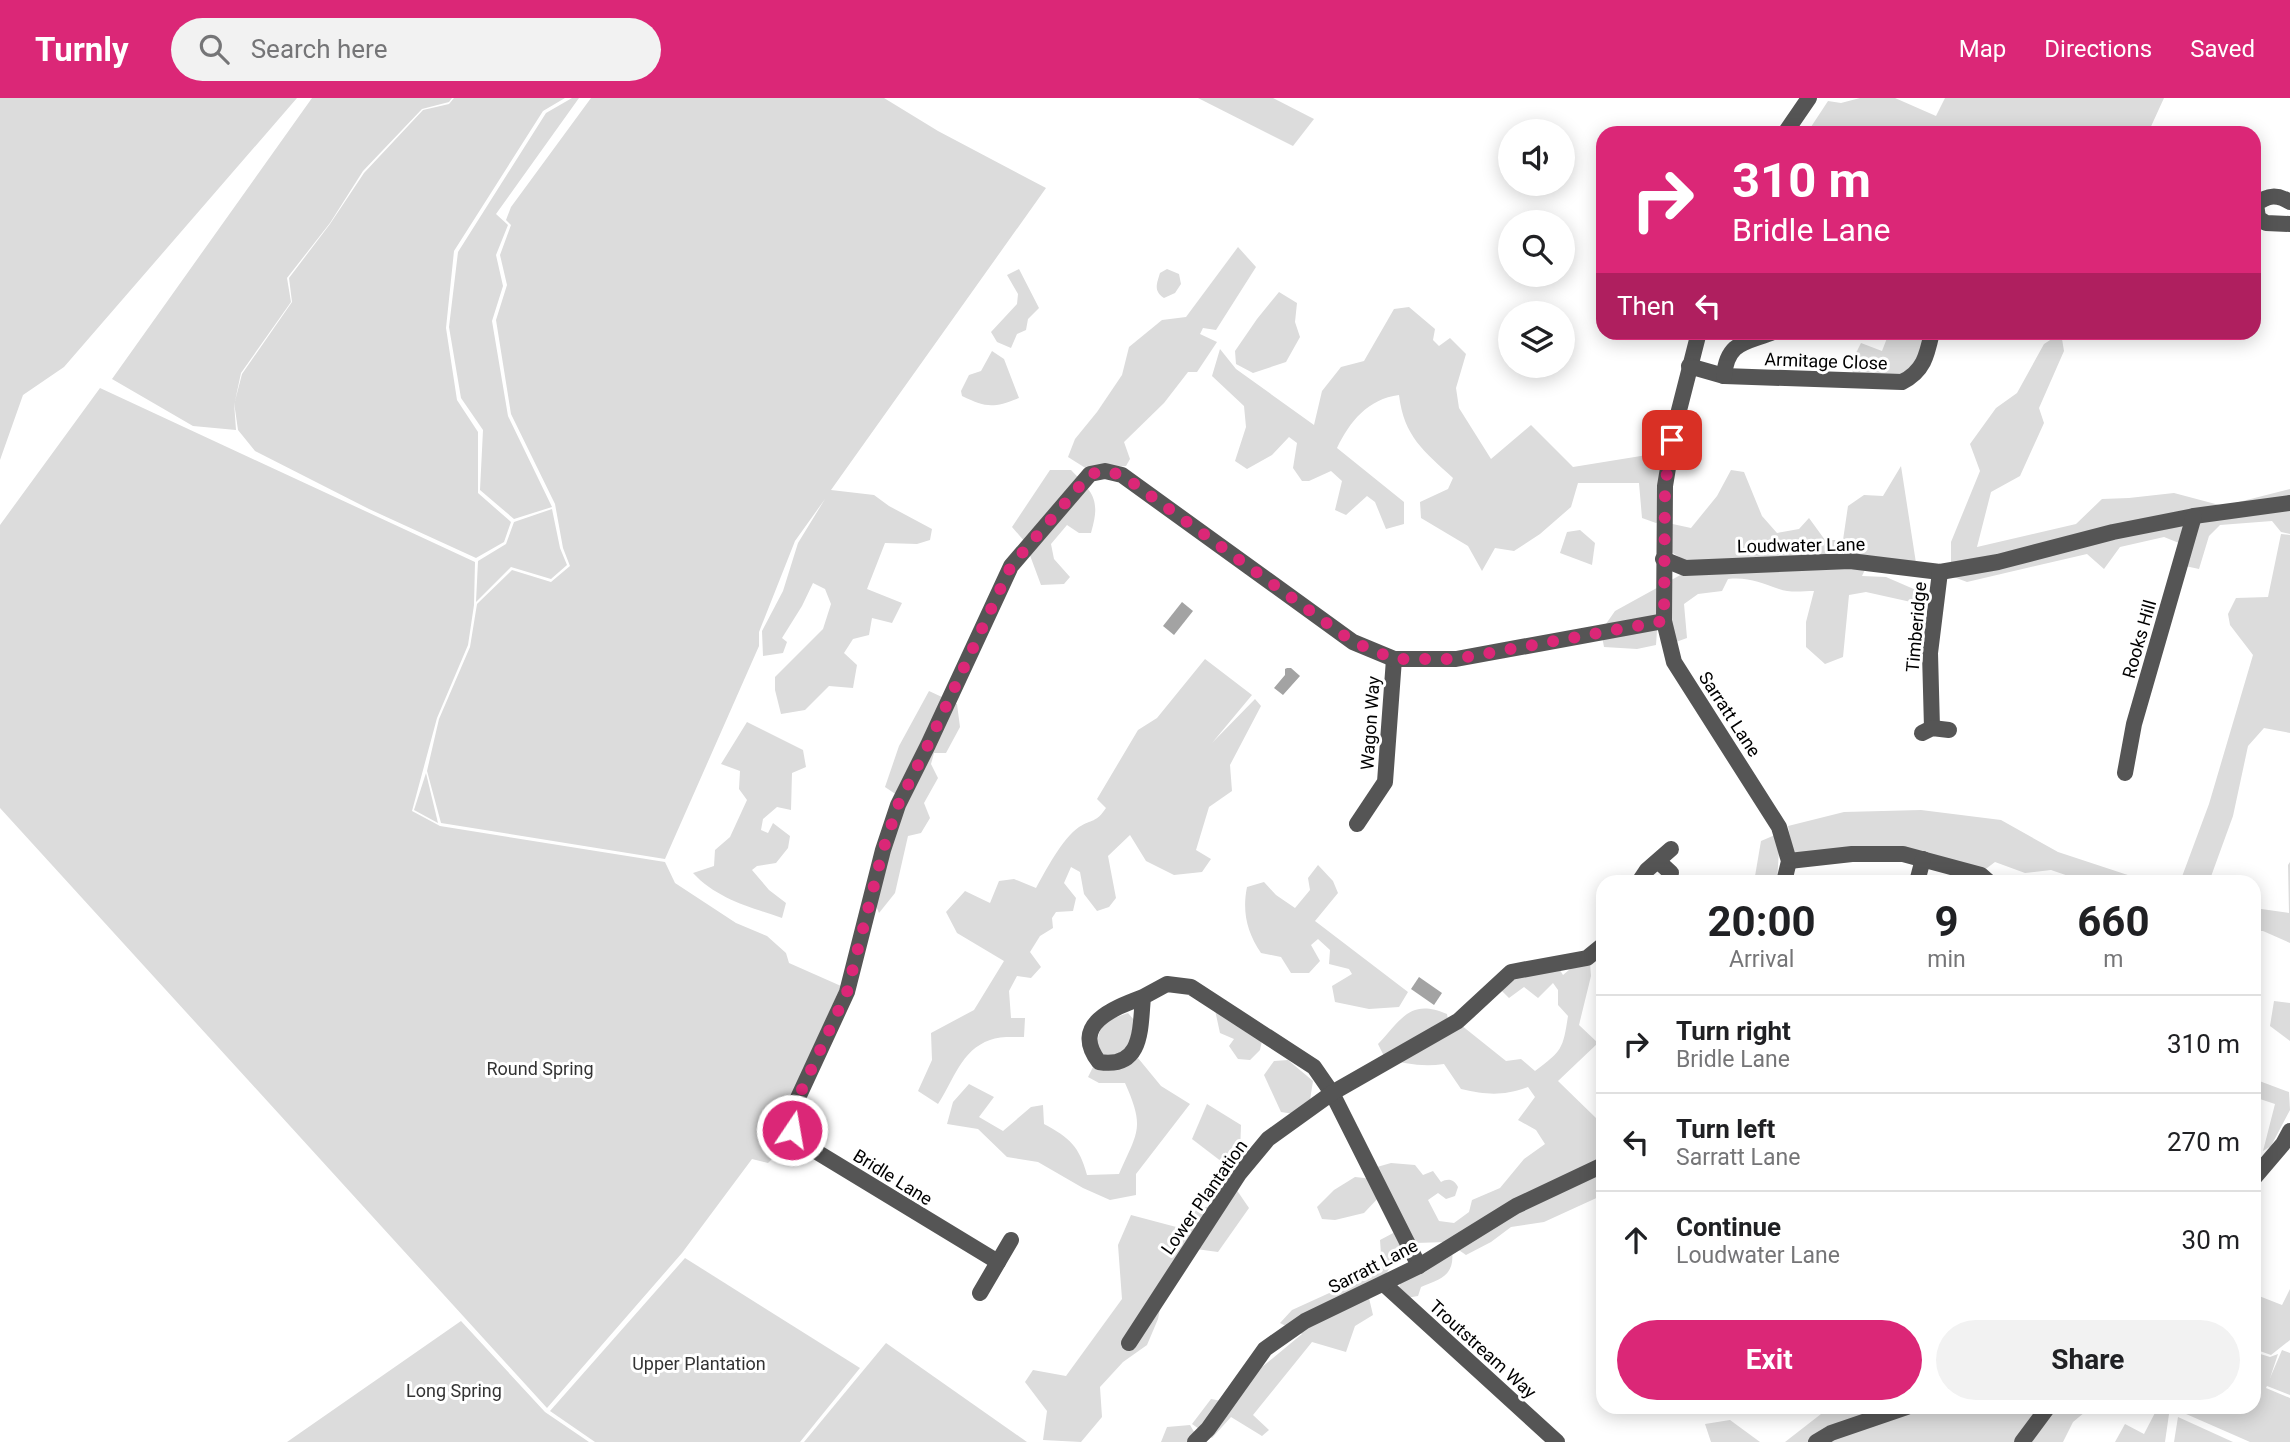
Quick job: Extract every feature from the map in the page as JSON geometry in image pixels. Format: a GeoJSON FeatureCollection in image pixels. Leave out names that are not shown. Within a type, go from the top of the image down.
{"type":"FeatureCollection","features":[{"type":"Feature","properties":{"kind":"street"},"geometry":{"type":"LineString","coordinates":[[1790,126],[1809,98]]}},
{"type":"Feature","properties":{"kind":"street"},"geometry":{"type":"LineString","coordinates":[[2261,200],[2266,196],[2282,197],[2290,202]]}},
{"type":"Feature","properties":{"kind":"street"},"geometry":{"type":"LineString","coordinates":[[2261,220],[2266,223],[2290,224]]}},
{"type":"Feature","properties":{"kind":"street"},"geometry":{"type":"LineString","coordinates":[[1663,559],[1665,486],[1669,454],[1697,340]]}},
{"type":"Feature","properties":{"kind":"street"},"geometry":{"type":"LineString","coordinates":[[1724,376],[1729,355],[1746,340]]}},
{"type":"Feature","properties":{"kind":"street","name":"Armitage Close"},"geometry":{"type":"LineString","coordinates":[[1689,366],[1724,376],[1902,382],[1916,376],[1922,367],[1930,340]]}},
{"type":"Feature","properties":{"kind":"street","name":"Bridle Lane"},"geometry":{"type":"LineString","coordinates":[[998,1262],[802,1143],[792,1130],[791,1113],[847,992],[883,850],[898,805],[1011,566],[1090,474],[1105,471],[1122,475],[1353,642],[1394,659],[1456,659],[1664,621]]}},
{"type":"Feature","properties":{"kind":"street","name":"Loudwater Lane"},"geometry":{"type":"LineString","coordinates":[[1663,559],[1685,568],[1850,561],[1940,572],[1998,562],[2101,534],[2194,516],[2290,503]]}},
{"type":"Feature","properties":{"kind":"street","name":"Rooks Hill"},"geometry":{"type":"LineString","coordinates":[[2125,773],[2134,724],[2194,516]]}},
{"type":"Feature","properties":{"kind":"street","name":"Sarratt Lane"},"geometry":{"type":"LineString","coordinates":[[1663,559],[1664,621],[1674,662],[1779,827],[1789,861],[1786,875]]}},
{"type":"Feature","properties":{"kind":"street","name":"Timberidge"},"geometry":{"type":"LineString","coordinates":[[1940,572],[1930,653],[1927,730],[1950,730]]}},
{"type":"Feature","properties":{"kind":"street","name":"Wagon Way"},"geometry":{"type":"LineString","coordinates":[[1357,824],[1385,782],[1394,659]]}},
{"type":"Feature","properties":{"kind":"street"},"geometry":{"type":"LineString","coordinates":[[1644,875],[1671,849]]}},
{"type":"Feature","properties":{"kind":"street"},"geometry":{"type":"LineString","coordinates":[[1789,861],[1852,854],[1903,854],[1981,875]]}},
{"type":"Feature","properties":{"kind":"street"},"geometry":{"type":"LineString","coordinates":[[1919,875],[1923,859]]}},
{"type":"Feature","properties":{"kind":"street"},"geometry":{"type":"LineString","coordinates":[[1658,861],[1671,873]]}},
{"type":"Feature","properties":{"kind":"street","name":"Lower Plantation"},"geometry":{"type":"LineString","coordinates":[[1129,1343],[1240,1174],[1268,1139],[1332,1093],[1458,1021],[1511,972],[1587,958],[1596,951]]}},
{"type":"Feature","properties":{"kind":"street"},"geometry":{"type":"LineString","coordinates":[[1143,997],[1167,984],[1191,987],[1314,1068],[1332,1093],[1419,1266]]}},
{"type":"Feature","properties":{"kind":"street"},"geometry":{"type":"LineString","coordinates":[[2261,1170],[2283,1144],[2290,1131]]}},
{"type":"Feature","properties":{"kind":"street","name":"Sarratt Lane"},"geometry":{"type":"LineString","coordinates":[[1195,1442],[1208,1429],[1265,1349],[1305,1321],[1419,1266],[1516,1206],[1596,1168]]}},
{"type":"Feature","properties":{"kind":"street"},"geometry":{"type":"LineString","coordinates":[[980,1293],[1011,1240]]}},
{"type":"Feature","properties":{"kind":"street","name":"Troutstream Way"},"geometry":{"type":"LineString","coordinates":[[1384,1284],[1557,1442]]}},
{"type":"Feature","properties":{"kind":"street"},"geometry":{"type":"LineString","coordinates":[[1816,1442],[1831,1433],[1887,1414]]}},
{"type":"Feature","properties":{"kind":"street"},"geometry":{"type":"LineString","coordinates":[[2022,1442],[2043,1414]]}},
{"type":"Feature","properties":{"kind":"green space"},"geometry":{"type":"Polygon","coordinates":[[[0,98],[297,98],[64,367],[23,395],[0,460],[0,98]]]}},
{"type":"Feature","properties":{"kind":"green space"},"geometry":{"type":"Polygon","coordinates":[[[312,98],[452,98],[449,102],[422,109],[363,171],[330,223],[287,278],[291,302],[241,373],[235,401],[242,374],[292,302],[289,278],[330,224],[364,173],[423,110],[449,104],[454,98],[565,98],[543,111],[454,251],[446,328],[457,400],[478,432],[478,493],[511,522],[504,542],[476,558],[369,509],[255,451],[238,430],[234,402],[236,430],[193,426],[112,379],[312,98]]]}},
{"type":"Feature","properties":{"kind":"green space"},"geometry":{"type":"Polygon","coordinates":[[[572,98],[579,98],[496,214],[508,225],[496,255],[503,286],[492,321],[508,416],[552,507],[514,519],[480,490],[483,430],[461,398],[449,327],[458,252],[546,113],[572,98]]]}},
{"type":"Feature","properties":{"kind":"green space"},"geometry":{"type":"Polygon","coordinates":[[[591,98],[884,98],[938,131],[1046,188],[831,490],[874,495],[932,529],[930,540],[917,544],[885,543],[867,589],[902,603],[892,623],[872,618],[869,635],[853,639],[844,653],[857,665],[853,688],[829,686],[805,710],[781,714],[775,677],[823,629],[831,604],[825,589],[813,583],[782,638],[787,642],[783,653],[763,656],[762,631],[783,591],[798,543],[825,499],[795,541],[759,632],[759,646],[665,859],[441,823],[427,771],[439,719],[470,647],[477,604],[512,570],[551,582],[570,566],[563,548],[555,504],[511,414],[496,320],[507,285],[500,255],[511,225],[506,220],[511,207],[591,98]]]}},
{"type":"Feature","properties":{"kind":"green space"},"geometry":{"type":"Polygon","coordinates":[[[1198,98],[1273,98],[1314,119],[1293,146],[1198,98]]]}},
{"type":"Feature","properties":{"kind":"green space"},"geometry":{"type":"Polygon","coordinates":[[[1860,98],[1895,98],[1936,116],[1945,98],[2164,98],[2151,126],[1812,126],[1828,101],[1841,103],[1860,98]]]}},
{"type":"Feature","properties":{"kind":"green space"},"geometry":{"type":"Polygon","coordinates":[[[1238,247],[1256,267],[1216,330],[1203,328],[1200,334],[1217,342],[1197,372],[1188,372],[1164,403],[1124,442],[1130,459],[1126,466],[1087,469],[1068,457],[1075,439],[1122,375],[1129,347],[1162,320],[1186,317],[1238,247]]]}},
{"type":"Feature","properties":{"kind":"green space"},"geometry":{"type":"Polygon","coordinates":[[[1019,269],[1039,308],[1028,319],[1026,330],[1017,334],[1011,348],[997,342],[991,332],[1017,304],[1018,294],[1007,275],[1019,269]]]}},
{"type":"Feature","properties":{"kind":"green space"},"geometry":{"type":"Polygon","coordinates":[[[1167,269],[1179,274],[1181,284],[1175,293],[1164,298],[1158,293],[1157,283],[1160,273],[1167,269]]]}},
{"type":"Feature","properties":{"kind":"green space"},"geometry":{"type":"Polygon","coordinates":[[[1279,292],[1297,303],[1295,322],[1300,337],[1286,362],[1253,373],[1236,364],[1235,351],[1279,292]]]}},
{"type":"Feature","properties":{"kind":"green space"},"geometry":{"type":"Polygon","coordinates":[[[1409,307],[1435,329],[1433,340],[1439,346],[1450,338],[1466,354],[1456,388],[1459,408],[1491,459],[1531,425],[1573,467],[1647,455],[1665,445],[1668,518],[1656,523],[1642,518],[1639,483],[1578,483],[1571,507],[1540,534],[1514,551],[1495,548],[1482,571],[1468,546],[1421,518],[1420,502],[1448,489],[1453,478],[1424,451],[1411,433],[1405,422],[1399,395],[1369,406],[1354,420],[1337,448],[1404,502],[1404,524],[1386,529],[1375,502],[1367,496],[1346,515],[1335,510],[1342,481],[1331,471],[1309,481],[1302,481],[1293,468],[1297,443],[1289,437],[1272,455],[1247,469],[1235,461],[1246,427],[1244,406],[1212,376],[1220,349],[1236,369],[1314,425],[1322,391],[1341,367],[1364,361],[1394,309],[1409,307]]]}},
{"type":"Feature","properties":{"kind":"green space"},"geometry":{"type":"Polygon","coordinates":[[[1886,340],[1924,340],[1913,369],[1896,379],[1853,377],[1852,361],[1861,343],[1882,351],[1886,340]]]}},
{"type":"Feature","properties":{"kind":"green space"},"geometry":{"type":"Polygon","coordinates":[[[2050,340],[2062,340],[2064,351],[2039,408],[2044,423],[2020,476],[1991,492],[1977,547],[2076,524],[2102,499],[2174,493],[2223,506],[2290,489],[2290,534],[2281,532],[2272,521],[2220,525],[2209,536],[2199,569],[2176,564],[2179,543],[2164,537],[2120,547],[2104,569],[2087,554],[1967,582],[1951,576],[1951,542],[1980,471],[1970,444],[1996,408],[2017,393],[2044,344],[2050,340]]]}},
{"type":"Feature","properties":{"kind":"green space"},"geometry":{"type":"Polygon","coordinates":[[[992,351],[1004,359],[1019,398],[990,405],[962,396],[961,391],[969,375],[981,371],[992,351]]]}},
{"type":"Feature","properties":{"kind":"green space","name":"Round Spring"},"geometry":{"type":"Polygon","coordinates":[[[100,388],[475,562],[474,605],[468,645],[437,718],[412,811],[440,826],[665,862],[675,883],[736,923],[767,936],[786,953],[789,963],[841,986],[801,1074],[796,1125],[785,1132],[784,1147],[768,1163],[752,1159],[682,1253],[547,1408],[0,808],[0,525],[100,388]]]}},
{"type":"Feature","properties":{"kind":"green space"},"geometry":{"type":"Polygon","coordinates":[[[1901,466],[1916,563],[1870,559],[1862,576],[1886,577],[1916,590],[1920,604],[1866,592],[1849,595],[1843,657],[1825,664],[1806,647],[1806,622],[1814,591],[1787,591],[1743,579],[1728,579],[1722,591],[1698,594],[1684,604],[1687,638],[1676,642],[1658,616],[1656,645],[1637,649],[1604,647],[1601,631],[1615,611],[1684,573],[1684,560],[1668,550],[1668,523],[1691,528],[1717,496],[1731,470],[1744,472],[1762,516],[1777,533],[1799,529],[1809,518],[1825,540],[1843,540],[1848,506],[1864,495],[1883,496],[1901,466]]]}},
{"type":"Feature","properties":{"kind":"green space"},"geometry":{"type":"Polygon","coordinates":[[[1050,470],[1071,470],[1090,491],[1095,512],[1091,533],[1079,533],[1067,525],[1051,544],[1054,559],[1070,577],[1064,584],[1041,585],[1025,542],[1012,527],[1050,470]]]}},
{"type":"Feature","properties":{"kind":"green space"},"geometry":{"type":"Polygon","coordinates":[[[552,509],[560,548],[567,565],[551,579],[511,567],[476,602],[478,561],[506,544],[514,522],[552,509]]]}},
{"type":"Feature","properties":{"kind":"green space"},"geometry":{"type":"Polygon","coordinates":[[[1580,530],[1595,543],[1592,565],[1560,553],[1567,532],[1580,530]]]}},
{"type":"Feature","properties":{"kind":"green space"},"geometry":{"type":"Polygon","coordinates":[[[2281,534],[2290,535],[2290,733],[2264,728],[2248,746],[2233,816],[2212,875],[2183,875],[2209,804],[2253,655],[2230,625],[2228,614],[2236,598],[2268,597],[2281,534]]]}},
{"type":"Feature","properties":{"kind":"green space"},"geometry":{"type":"Polygon","coordinates":[[[1205,659],[1252,695],[1212,743],[1255,699],[1261,706],[1230,765],[1232,791],[1209,807],[1196,850],[1211,859],[1202,872],[1174,875],[1146,861],[1130,835],[1108,856],[1116,898],[1109,907],[1097,911],[1084,894],[1080,872],[1071,867],[1064,883],[1076,898],[1073,911],[1056,912],[1052,918],[1053,928],[1040,936],[1030,952],[1041,967],[1031,978],[1017,976],[1009,991],[1011,1018],[1025,1018],[1024,1037],[994,1039],[972,1051],[959,1067],[938,1104],[918,1091],[932,1060],[931,1033],[974,1010],[1004,961],[957,933],[946,912],[965,891],[990,903],[999,881],[1014,879],[1036,888],[1055,855],[1073,832],[1103,813],[1106,808],[1097,799],[1138,730],[1157,718],[1205,659]]]}},
{"type":"Feature","properties":{"kind":"green space"},"geometry":{"type":"Polygon","coordinates":[[[929,691],[957,704],[960,727],[946,753],[934,753],[931,764],[938,778],[924,803],[930,818],[921,833],[908,836],[895,893],[879,913],[870,891],[906,801],[885,787],[899,746],[929,691]]]}},
{"type":"Feature","properties":{"kind":"green space"},"geometry":{"type":"Polygon","coordinates":[[[747,722],[803,750],[806,767],[792,773],[791,810],[777,807],[763,819],[761,830],[768,833],[773,823],[790,836],[788,848],[776,863],[757,866],[752,870],[769,890],[786,903],[782,918],[723,896],[693,873],[714,866],[715,850],[730,837],[747,800],[739,789],[740,771],[721,764],[747,722]]]}},
{"type":"Feature","properties":{"kind":"green space"},"geometry":{"type":"Polygon","coordinates":[[[426,773],[438,823],[414,810],[426,773]]]}},
{"type":"Feature","properties":{"kind":"green space"},"geometry":{"type":"Polygon","coordinates":[[[1921,810],[2001,820],[2058,852],[2128,875],[2066,875],[2051,870],[2025,873],[1995,862],[1983,871],[1907,850],[1793,853],[1788,826],[1844,812],[1921,810]]]}},
{"type":"Feature","properties":{"kind":"green space"},"geometry":{"type":"Polygon","coordinates":[[[1775,835],[1779,850],[1777,875],[1755,875],[1761,841],[1775,835]]]}},
{"type":"Feature","properties":{"kind":"green space"},"geometry":{"type":"Polygon","coordinates":[[[2290,862],[2290,943],[2261,931],[2261,909],[2289,913],[2290,862]]]}},
{"type":"Feature","properties":{"kind":"green space"},"geometry":{"type":"Polygon","coordinates":[[[1318,865],[1333,881],[1338,893],[1315,921],[1408,992],[1399,1007],[1369,1009],[1335,1002],[1332,986],[1352,974],[1349,969],[1329,964],[1330,950],[1318,939],[1311,945],[1320,961],[1309,973],[1291,973],[1281,957],[1261,953],[1256,945],[1246,913],[1247,887],[1264,882],[1276,895],[1295,908],[1310,890],[1308,878],[1318,865]]]}},
{"type":"Feature","properties":{"kind":"green space"},"geometry":{"type":"Polygon","coordinates":[[[1590,962],[1591,976],[1579,1025],[1596,1041],[1596,1045],[1558,1081],[1596,1118],[1596,1198],[1544,1222],[1511,1227],[1491,1242],[1466,1255],[1447,1242],[1415,1243],[1377,1167],[1391,1163],[1415,1165],[1423,1175],[1433,1171],[1441,1182],[1453,1181],[1458,1187],[1455,1196],[1446,1199],[1438,1193],[1428,1200],[1439,1221],[1454,1223],[1469,1212],[1472,1200],[1500,1188],[1524,1159],[1545,1144],[1536,1130],[1518,1120],[1535,1097],[1528,1087],[1495,1094],[1461,1089],[1444,1064],[1414,1064],[1385,1058],[1378,1044],[1401,1019],[1424,1008],[1447,1014],[1450,1031],[1461,1025],[1506,1061],[1521,1059],[1535,1071],[1556,1054],[1565,1036],[1568,1016],[1558,1005],[1558,990],[1553,983],[1538,998],[1524,987],[1509,998],[1498,987],[1513,975],[1558,967],[1563,975],[1576,964],[1590,962]]]}},
{"type":"Feature","properties":{"kind":"green space"},"geometry":{"type":"Polygon","coordinates":[[[2274,1001],[2290,1003],[2290,1041],[2270,1026],[2274,1001]]]}},
{"type":"Feature","properties":{"kind":"green space"},"geometry":{"type":"Polygon","coordinates":[[[1215,1010],[1263,1036],[1260,1050],[1250,1060],[1238,1059],[1229,1046],[1234,1039],[1220,1033],[1215,1010]]]}},
{"type":"Feature","properties":{"kind":"green space"},"geometry":{"type":"Polygon","coordinates":[[[1128,1013],[1134,1020],[1129,1047],[1118,1057],[1099,1052],[1098,1036],[1103,1026],[1128,1013]]]}},
{"type":"Feature","properties":{"kind":"green space"},"geometry":{"type":"Polygon","coordinates":[[[1138,1058],[1161,1086],[1190,1104],[1136,1174],[1136,1195],[1110,1200],[1038,1162],[1007,1157],[978,1129],[947,1124],[953,1102],[969,1084],[994,1097],[979,1117],[1003,1131],[1031,1107],[1043,1105],[1044,1124],[1072,1144],[1081,1157],[1087,1175],[1119,1174],[1135,1138],[1135,1110],[1125,1083],[1099,1083],[1088,1077],[1095,1063],[1126,1067],[1138,1058]]]}},
{"type":"Feature","properties":{"kind":"green space"},"geometry":{"type":"Polygon","coordinates":[[[1288,1060],[1313,1081],[1310,1100],[1294,1114],[1281,1112],[1264,1075],[1274,1061],[1288,1060]]]}},
{"type":"Feature","properties":{"kind":"green space"},"geometry":{"type":"Polygon","coordinates":[[[2261,1082],[2289,1092],[2290,1110],[2271,1146],[2263,1151],[2275,1104],[2261,1099],[2261,1082]]]}},
{"type":"Feature","properties":{"kind":"green space"},"geometry":{"type":"Polygon","coordinates":[[[1207,1104],[1241,1125],[1240,1153],[1226,1165],[1192,1139],[1207,1104]]]}},
{"type":"Feature","properties":{"kind":"green space"},"geometry":{"type":"Polygon","coordinates":[[[1355,1177],[1373,1179],[1380,1196],[1364,1213],[1335,1220],[1322,1219],[1317,1207],[1334,1190],[1355,1177]]]}},
{"type":"Feature","properties":{"kind":"green space"},"geometry":{"type":"Polygon","coordinates":[[[1236,1189],[1249,1208],[1218,1252],[1196,1249],[1161,1304],[1147,1345],[1123,1362],[1100,1387],[1102,1417],[1081,1442],[1043,1440],[1047,1411],[1025,1382],[1033,1370],[1066,1376],[1122,1299],[1118,1245],[1131,1215],[1180,1228],[1198,1208],[1223,1205],[1236,1189]]]}},
{"type":"Feature","properties":{"kind":"green space"},"geometry":{"type":"Polygon","coordinates":[[[1397,1231],[1409,1254],[1396,1259],[1369,1298],[1373,1315],[1355,1326],[1346,1352],[1312,1342],[1253,1415],[1269,1430],[1262,1436],[1231,1417],[1212,1438],[1192,1424],[1211,1399],[1232,1403],[1262,1367],[1302,1334],[1280,1323],[1292,1310],[1382,1269],[1380,1240],[1397,1231]]]}},
{"type":"Feature","properties":{"kind":"green space"},"geometry":{"type":"Polygon","coordinates":[[[1452,1251],[1449,1271],[1421,1287],[1418,1296],[1406,1298],[1399,1288],[1402,1278],[1452,1251]]]}},
{"type":"Feature","properties":{"kind":"green space","name":"Upper Plantation"},"geometry":{"type":"Polygon","coordinates":[[[685,1258],[860,1368],[800,1442],[595,1442],[550,1411],[685,1258]]]}},
{"type":"Feature","properties":{"kind":"green space"},"geometry":{"type":"Polygon","coordinates":[[[2290,1289],[2290,1340],[2271,1355],[2261,1351],[2261,1297],[2282,1305],[2290,1289]]]}},
{"type":"Feature","properties":{"kind":"green space","name":"Long Spring"},"geometry":{"type":"Polygon","coordinates":[[[461,1321],[545,1412],[589,1442],[287,1442],[461,1321]]]}},
{"type":"Feature","properties":{"kind":"green space"},"geometry":{"type":"Polygon","coordinates":[[[886,1343],[1027,1442],[804,1442],[886,1343]]]}},
{"type":"Feature","properties":{"kind":"green space"},"geometry":{"type":"Polygon","coordinates":[[[2282,1350],[2290,1353],[2290,1395],[2267,1386],[2266,1388],[2290,1398],[2290,1442],[2250,1442],[2186,1414],[2261,1414],[2261,1354],[2270,1357],[2278,1354],[2270,1378],[2282,1350]]]}},
{"type":"Feature","properties":{"kind":"green space"},"geometry":{"type":"Polygon","coordinates":[[[1821,1414],[2036,1414],[2015,1442],[1785,1442],[1821,1414]]]}},
{"type":"Feature","properties":{"kind":"green space"},"geometry":{"type":"Polygon","coordinates":[[[2045,1414],[2083,1414],[2073,1422],[2063,1442],[2025,1442],[2045,1414]]]}},
{"type":"Feature","properties":{"kind":"green space"},"geometry":{"type":"Polygon","coordinates":[[[2154,1414],[2169,1414],[2165,1442],[2115,1442],[2125,1424],[2144,1434],[2154,1414]]]}},
{"type":"Feature","properties":{"kind":"green space"},"geometry":{"type":"Polygon","coordinates":[[[2178,1417],[2233,1442],[2174,1442],[2178,1417]]]}},
{"type":"Feature","properties":{"kind":"green space"},"geometry":{"type":"Polygon","coordinates":[[[1730,1420],[1760,1442],[1711,1442],[1705,1424],[1730,1420]]]}},
{"type":"Feature","properties":{"kind":"green space"},"geometry":{"type":"Polygon","coordinates":[[[1190,1425],[1196,1435],[1194,1442],[1161,1442],[1167,1427],[1190,1425]]]}},
{"type":"Feature","properties":{"kind":"shaded area"},"geometry":{"type":"Polygon","coordinates":[[[1182,602],[1193,611],[1174,635],[1163,626],[1182,602]]]}},
{"type":"Feature","properties":{"kind":"shaded area"},"geometry":{"type":"Polygon","coordinates":[[[1287,668],[1300,676],[1283,695],[1274,688],[1285,675],[1287,668]]]}},
{"type":"Feature","properties":{"kind":"shaded area"},"geometry":{"type":"Polygon","coordinates":[[[1419,977],[1442,993],[1434,1005],[1411,989],[1419,977]]]}},
{"type":"Feature","properties":{"kind":"route"},"geometry":{"type":"LineString","coordinates":[[792,1130],[791,1113],[847,992],[883,850],[898,805],[1011,566],[1090,474],[1105,471],[1122,475],[1353,642],[1394,659],[1456,659],[1664,621],[1665,486],[1672,440]]}}]}
